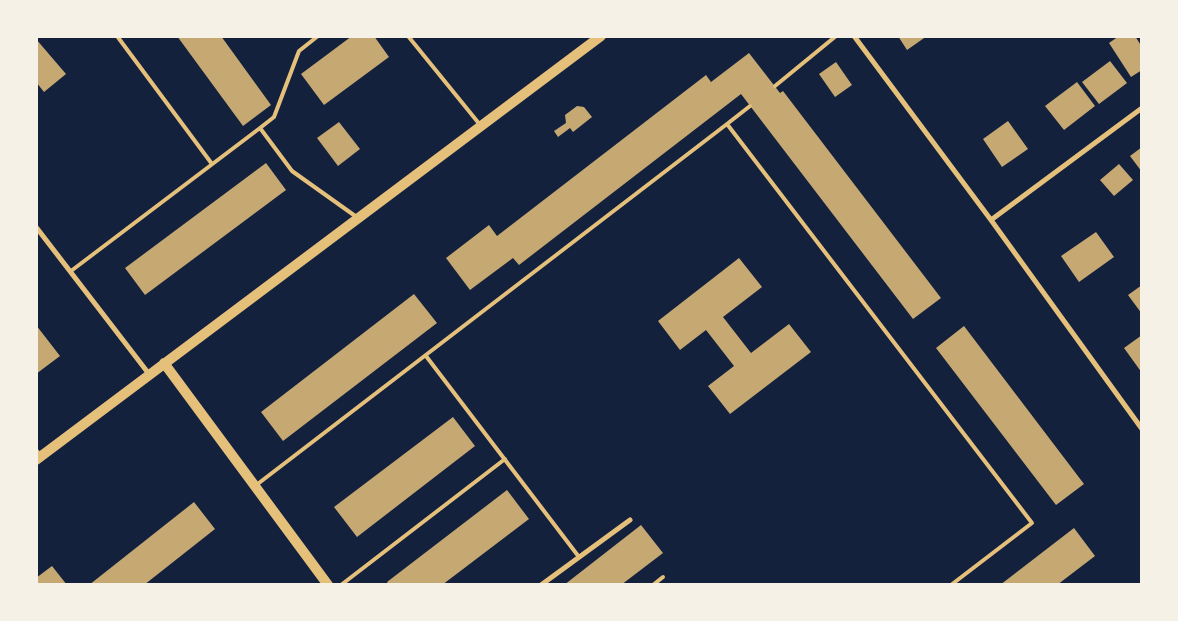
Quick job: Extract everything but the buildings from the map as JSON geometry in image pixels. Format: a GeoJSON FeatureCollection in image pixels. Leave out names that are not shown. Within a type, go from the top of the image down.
{"type":"FeatureCollection","features":[{"type":"Feature","properties":{"kind":"main road"},"geometry":{"type":"LineString","coordinates":[[38,455],[150,374],[602,36]]}},
{"type":"Feature","properties":{"kind":"main road"},"geometry":{"type":"LineString","coordinates":[[164,363],[328,585]]}},
{"type":"Feature","properties":{"kind":"street"},"geometry":{"type":"LineString","coordinates":[[854,36],[991,220],[1142,429]]}},
{"type":"Feature","properties":{"kind":"street"},"geometry":{"type":"LineString","coordinates":[[991,220],[1142,108]]}},
{"type":"Feature","properties":{"kind":"street"},"geometry":{"type":"LineString","coordinates":[[36,226],[150,374]]}},
{"type":"Feature","properties":{"kind":"street"},"geometry":{"type":"LineString","coordinates":[[541,585],[630,520]]}},
{"type":"Feature","properties":{"kind":"lane"},"geometry":{"type":"LineString","coordinates":[[117,36],[212,164]]}},
{"type":"Feature","properties":{"kind":"lane"},"geometry":{"type":"LineString","coordinates":[[71,271],[274,117],[299,51],[318,36]]}},
{"type":"Feature","properties":{"kind":"lane"},"geometry":{"type":"LineString","coordinates":[[408,36],[481,126]]}},
{"type":"Feature","properties":{"kind":"lane"},"geometry":{"type":"LineString","coordinates":[[775,86],[836,36]]}},
{"type":"Feature","properties":{"kind":"lane"},"geometry":{"type":"LineString","coordinates":[[255,486],[750,106]]}},
{"type":"Feature","properties":{"kind":"lane"},"geometry":{"type":"LineString","coordinates":[[727,124],[1032,523],[951,585]]}},
{"type":"Feature","properties":{"kind":"lane"},"geometry":{"type":"LineString","coordinates":[[260,128],[292,171],[358,218]]}},
{"type":"Feature","properties":{"kind":"lane"},"geometry":{"type":"LineString","coordinates":[[426,356],[579,556]]}},
{"type":"Feature","properties":{"kind":"lane"},"geometry":{"type":"LineString","coordinates":[[341,585],[505,459]]}},
{"type":"Feature","properties":{"kind":"lane"},"geometry":{"type":"LineString","coordinates":[[653,585],[663,577]]}}]}
